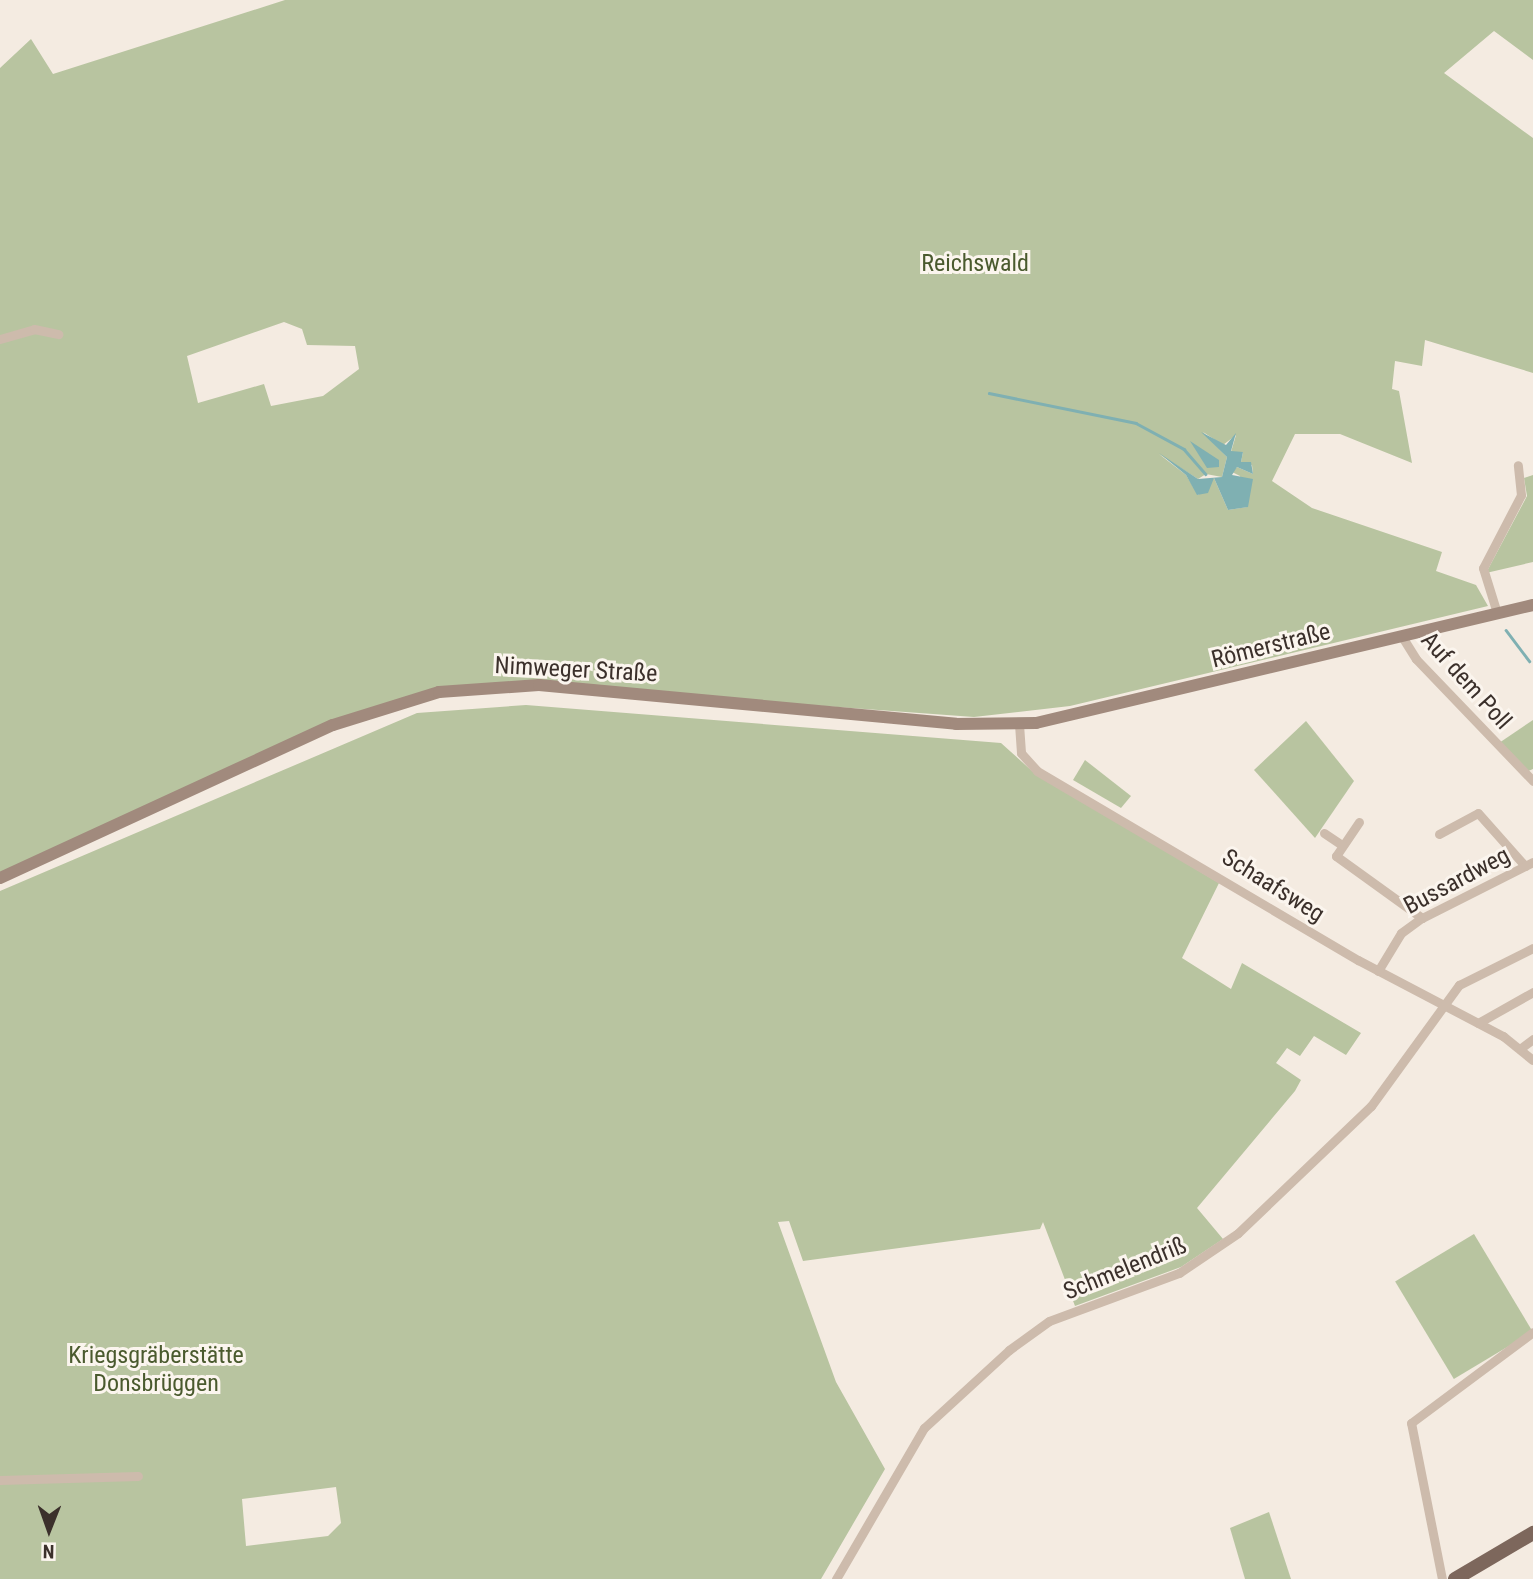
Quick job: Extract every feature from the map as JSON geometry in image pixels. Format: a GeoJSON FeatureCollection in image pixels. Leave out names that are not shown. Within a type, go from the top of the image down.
{"type":"FeatureCollection","features":[{"type":"Feature","properties":{"kind":"main road","name":"Römerstraße"},"geometry":{"type":"LineString","coordinates":[[1019,724],[1098,713],[1401,635],[1533,605]]}},
{"type":"Feature","properties":{"kind":"main road","name":"Nimweger Straße"},"geometry":{"type":"LineString","coordinates":[[0,878],[333,724],[439,692],[539,685],[956,724],[1019,724]]}},
{"type":"Feature","properties":{"kind":"main road"},"geometry":{"type":"LineString","coordinates":[[1455,1579],[1533,1533]]}},
{"type":"Feature","properties":{"kind":"street"},"geometry":{"type":"LineString","coordinates":[[0,340],[34,329],[58,334]]}},
{"type":"Feature","properties":{"kind":"street"},"geometry":{"type":"LineString","coordinates":[[1497,613],[1483,568],[1521,495],[1518,465]]}},
{"type":"Feature","properties":{"kind":"street","name":"Auf dem Poll"},"geometry":{"type":"LineString","coordinates":[[1401,635],[1416,659],[1533,780]]}},
{"type":"Feature","properties":{"kind":"street","name":"Schaafsweg"},"geometry":{"type":"LineString","coordinates":[[1019,724],[1021,753],[1037,771],[1378,971],[1444,1004],[1521,1048],[1533,1060]]}},
{"type":"Feature","properties":{"kind":"street"},"geometry":{"type":"LineString","coordinates":[[1439,834],[1478,813],[1529,864]]}},
{"type":"Feature","properties":{"kind":"street"},"geometry":{"type":"LineString","coordinates":[[1359,822],[1336,856],[1422,918]]}},
{"type":"Feature","properties":{"kind":"street"},"geometry":{"type":"LineString","coordinates":[[1324,833],[1342,845]]}},
{"type":"Feature","properties":{"kind":"street","name":"Bussardweg"},"geometry":{"type":"LineString","coordinates":[[1378,971],[1402,933],[1422,918],[1529,864]]}},
{"type":"Feature","properties":{"kind":"street","name":"Schmelendriß"},"geometry":{"type":"LineString","coordinates":[[836,1579],[924,1428],[1030,1332],[1179,1273],[1258,1217],[1371,1106],[1444,1004],[1469,977],[1533,948]]}},
{"type":"Feature","properties":{"kind":"street"},"geometry":{"type":"LineString","coordinates":[[1478,1023],[1533,992]]}},
{"type":"Feature","properties":{"kind":"street"},"geometry":{"type":"LineString","coordinates":[[1521,1048],[1533,1039]]}},
{"type":"Feature","properties":{"kind":"street"},"geometry":{"type":"LineString","coordinates":[[1442,1579],[1411,1423],[1533,1332]]}},
{"type":"Feature","properties":{"kind":"street"},"geometry":{"type":"LineString","coordinates":[[0,1480],[138,1476]]}},
{"type":"Feature","properties":{"kind":"green space","name":"Reichswald"},"geometry":{"type":"Polygon","coordinates":[[[285,0],[1533,0],[1533,60],[1494,31],[1444,73],[1533,138],[1533,373],[1425,340],[1422,366],[1395,361],[1392,389],[1399,391],[1412,463],[1340,434],[1295,434],[1272,481],[1312,508],[1442,552],[1436,571],[1476,585],[1488,606],[1070,706],[974,717],[539,685],[389,704],[0,878],[0,68],[31,39],[53,74],[285,0]],[[284,322],[187,356],[198,403],[264,384],[271,406],[323,396],[359,369],[355,346],[307,345],[302,329],[284,322]],[[1203,432],[1227,457],[1222,477],[1206,474],[1198,479],[1159,454],[1186,475],[1198,495],[1214,478],[1228,510],[1247,507],[1240,476],[1232,472],[1237,467],[1253,474],[1252,465],[1241,462],[1243,452],[1231,452],[1236,435],[1223,445],[1203,432]]]}},
{"type":"Feature","properties":{"kind":"green space"},"geometry":{"type":"Polygon","coordinates":[[[1533,475],[1533,562],[1486,573],[1527,496],[1524,478],[1533,475]]]}},
{"type":"Feature","properties":{"kind":"green space","name":"Kriegsgräberstätte Donsbrüggen"},"geometry":{"type":"Polygon","coordinates":[[[526,705],[1001,743],[1032,771],[1219,883],[1182,958],[1231,989],[1242,963],[1361,1033],[1346,1055],[1314,1036],[1300,1056],[1287,1048],[1276,1063],[1301,1080],[1295,1091],[1197,1208],[1223,1239],[1181,1267],[1075,1306],[1043,1222],[1040,1229],[803,1261],[789,1221],[778,1222],[836,1382],[885,1469],[821,1579],[0,1579],[0,891],[417,713],[526,705]],[[336,1487],[242,1499],[246,1546],[328,1536],[341,1523],[336,1487]]]}},
{"type":"Feature","properties":{"kind":"green space"},"geometry":{"type":"Polygon","coordinates":[[[1533,720],[1533,769],[1526,772],[1499,743],[1533,720]]]}},
{"type":"Feature","properties":{"kind":"green space"},"geometry":{"type":"Polygon","coordinates":[[[1306,721],[1354,781],[1315,838],[1254,770],[1306,721]]]}},
{"type":"Feature","properties":{"kind":"green space"},"geometry":{"type":"Polygon","coordinates":[[[1085,760],[1131,796],[1121,808],[1073,780],[1085,760]]]}},
{"type":"Feature","properties":{"kind":"green space"},"geometry":{"type":"Polygon","coordinates":[[[1474,1234],[1533,1332],[1454,1379],[1395,1281],[1474,1234]]]}},
{"type":"Feature","properties":{"kind":"green space"},"geometry":{"type":"Polygon","coordinates":[[[1269,1512],[1291,1579],[1245,1579],[1230,1528],[1269,1512]]]}},
{"type":"Feature","properties":{"kind":"water"},"geometry":{"type":"Polygon","coordinates":[[[1201,432],[1226,445],[1236,433],[1231,451],[1243,452],[1241,462],[1251,462],[1253,474],[1237,467],[1232,475],[1253,479],[1248,507],[1228,510],[1214,478],[1208,493],[1197,495],[1186,475],[1159,453],[1198,479],[1222,477],[1227,457],[1201,432]]]}},
{"type":"Feature","properties":{"kind":"water"},"geometry":{"type":"Polygon","coordinates":[[[1190,441],[1219,460],[1219,467],[1207,468],[1190,441]]]}},
{"type":"Feature","properties":{"kind":"waterway"},"geometry":{"type":"LineString","coordinates":[[989,393],[1136,423],[1184,449],[1206,474]]}},
{"type":"Feature","properties":{"kind":"waterway"},"geometry":{"type":"LineString","coordinates":[[1506,630],[1529,661]]}}]}
